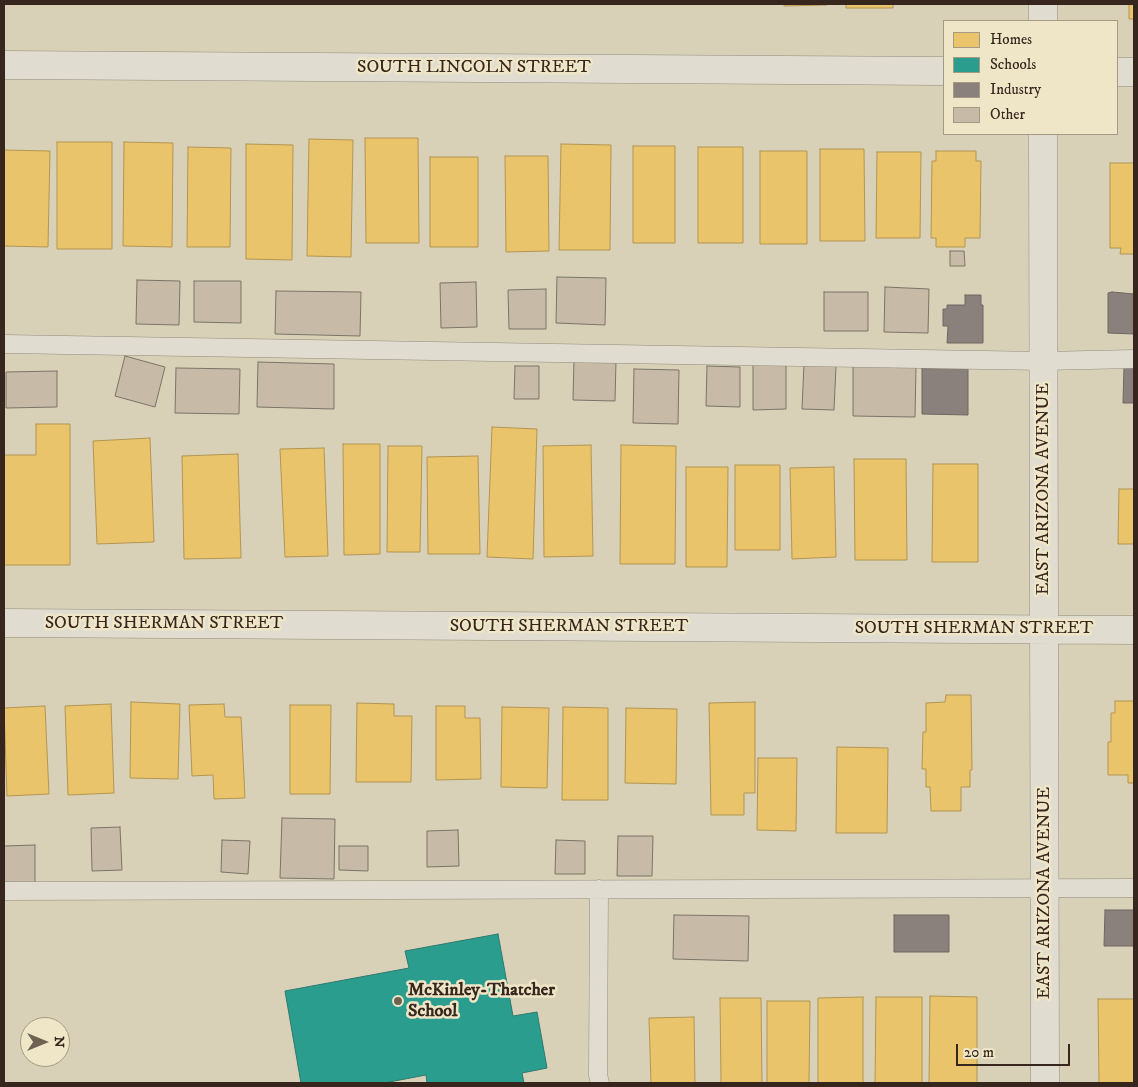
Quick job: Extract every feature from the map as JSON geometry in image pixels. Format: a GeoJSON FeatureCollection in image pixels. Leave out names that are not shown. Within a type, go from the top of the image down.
{"type":"FeatureCollection","features":[{"type":"Feature","properties":{"kind":"street"},"geometry":{"type":"LineString","coordinates":[[1043,4],[1043,20]]}},
{"type":"Feature","properties":{"kind":"street","name":"SOUTH LINCOLN STREET"},"geometry":{"type":"LineString","coordinates":[[4,65],[943,71]]}},
{"type":"Feature","properties":{"kind":"street"},"geometry":{"type":"LineString","coordinates":[[1118,72],[1134,72]]}},
{"type":"Feature","properties":{"kind":"street","name":"EAST ARIZONA AVENUE"},"geometry":{"type":"LineString","coordinates":[[1043,135],[1045,1083]]}},
{"type":"Feature","properties":{"kind":"street","name":"SOUTH SHERMAN STREET"},"geometry":{"type":"LineString","coordinates":[[4,623],[1134,630]]}},
{"type":"Feature","properties":{"kind":"lane"},"geometry":{"type":"LineString","coordinates":[[4,344],[1044,361],[1134,359]]}},
{"type":"Feature","properties":{"kind":"lane"},"geometry":{"type":"LineString","coordinates":[[4,891],[1134,888]]}},
{"type":"Feature","properties":{"kind":"lane"},"geometry":{"type":"LineString","coordinates":[[599,889],[598,1075],[600,1083]]}},
{"type":"Feature","properties":{"kind":"building: Homes"},"geometry":{"type":"Polygon","coordinates":[[[784,4],[827,4],[827,5],[784,6],[784,4]]]}},
{"type":"Feature","properties":{"kind":"building: Homes"},"geometry":{"type":"Polygon","coordinates":[[[846,4],[893,4],[893,8],[846,8],[846,4]]]}},
{"type":"Feature","properties":{"kind":"building: Homes"},"geometry":{"type":"Polygon","coordinates":[[[1129,4],[1134,4],[1134,19],[1129,19],[1129,4]]]}},
{"type":"Feature","properties":{"kind":"building: Homes"},"geometry":{"type":"Polygon","coordinates":[[[365,138],[418,138],[419,243],[366,243],[365,138]]]}},
{"type":"Feature","properties":{"kind":"building: Homes"},"geometry":{"type":"Polygon","coordinates":[[[309,139],[353,140],[351,257],[307,256],[309,139]]]}},
{"type":"Feature","properties":{"kind":"building: Homes"},"geometry":{"type":"Polygon","coordinates":[[[57,142],[112,142],[112,249],[57,249],[57,142]]]}},
{"type":"Feature","properties":{"kind":"building: Homes"},"geometry":{"type":"Polygon","coordinates":[[[124,142],[173,143],[172,247],[123,246],[124,142]]]}},
{"type":"Feature","properties":{"kind":"building: Homes"},"geometry":{"type":"Polygon","coordinates":[[[246,144],[293,145],[292,260],[246,259],[246,144]]]}},
{"type":"Feature","properties":{"kind":"building: Homes"},"geometry":{"type":"Polygon","coordinates":[[[561,144],[611,145],[610,250],[559,250],[561,144]]]}},
{"type":"Feature","properties":{"kind":"building: Homes"},"geometry":{"type":"Polygon","coordinates":[[[633,146],[675,146],[675,243],[633,243],[633,146]]]}},
{"type":"Feature","properties":{"kind":"building: Homes"},"geometry":{"type":"Polygon","coordinates":[[[188,147],[231,148],[230,247],[187,247],[188,147]]]}},
{"type":"Feature","properties":{"kind":"building: Homes"},"geometry":{"type":"Polygon","coordinates":[[[698,147],[743,147],[743,243],[698,243],[698,147]]]}},
{"type":"Feature","properties":{"kind":"building: Homes"},"geometry":{"type":"Polygon","coordinates":[[[820,149],[864,149],[865,241],[820,241],[820,149]]]}},
{"type":"Feature","properties":{"kind":"building: Homes"},"geometry":{"type":"Polygon","coordinates":[[[4,150],[50,151],[48,247],[4,246],[4,150]]]}},
{"type":"Feature","properties":{"kind":"building: Homes"},"geometry":{"type":"Polygon","coordinates":[[[760,151],[807,151],[807,244],[760,244],[760,151]]]}},
{"type":"Feature","properties":{"kind":"building: Homes"},"geometry":{"type":"Polygon","coordinates":[[[936,151],[976,151],[976,161],[981,161],[980,238],[965,238],[965,247],[936,247],[936,238],[931,238],[932,161],[936,161],[936,151]]]}},
{"type":"Feature","properties":{"kind":"building: Homes"},"geometry":{"type":"Polygon","coordinates":[[[877,152],[921,152],[920,238],[876,238],[877,152]]]}},
{"type":"Feature","properties":{"kind":"building: Homes"},"geometry":{"type":"Polygon","coordinates":[[[505,156],[548,156],[549,251],[506,252],[505,156]]]}},
{"type":"Feature","properties":{"kind":"building: Homes"},"geometry":{"type":"Polygon","coordinates":[[[430,157],[478,157],[478,247],[430,247],[430,157]]]}},
{"type":"Feature","properties":{"kind":"building: Homes"},"geometry":{"type":"Polygon","coordinates":[[[1110,163],[1134,163],[1134,254],[1120,254],[1121,248],[1110,248],[1110,163]]]}},
{"type":"Feature","properties":{"kind":"building: Homes"},"geometry":{"type":"Polygon","coordinates":[[[36,424],[70,424],[70,565],[4,565],[4,455],[36,455],[36,424]]]}},
{"type":"Feature","properties":{"kind":"building: Homes"},"geometry":{"type":"Polygon","coordinates":[[[492,427],[537,429],[533,559],[487,557],[492,427]]]}},
{"type":"Feature","properties":{"kind":"building: Homes"},"geometry":{"type":"Polygon","coordinates":[[[150,438],[154,542],[97,544],[93,441],[150,438]]]}},
{"type":"Feature","properties":{"kind":"building: Homes"},"geometry":{"type":"Polygon","coordinates":[[[343,444],[380,444],[380,554],[344,555],[343,444]]]}},
{"type":"Feature","properties":{"kind":"building: Homes"},"geometry":{"type":"Polygon","coordinates":[[[591,445],[593,556],[544,557],[543,446],[591,445]]]}},
{"type":"Feature","properties":{"kind":"building: Homes"},"geometry":{"type":"Polygon","coordinates":[[[621,445],[676,446],[675,564],[620,564],[621,445]]]}},
{"type":"Feature","properties":{"kind":"building: Homes"},"geometry":{"type":"Polygon","coordinates":[[[388,446],[422,446],[420,552],[387,552],[388,446]]]}},
{"type":"Feature","properties":{"kind":"building: Homes"},"geometry":{"type":"Polygon","coordinates":[[[324,448],[328,556],[285,557],[280,449],[324,448]]]}},
{"type":"Feature","properties":{"kind":"building: Homes"},"geometry":{"type":"Polygon","coordinates":[[[238,454],[241,558],[184,559],[182,456],[238,454]]]}},
{"type":"Feature","properties":{"kind":"building: Homes"},"geometry":{"type":"Polygon","coordinates":[[[478,456],[480,554],[428,554],[427,457],[478,456]]]}},
{"type":"Feature","properties":{"kind":"building: Homes"},"geometry":{"type":"Polygon","coordinates":[[[854,459],[906,459],[907,560],[855,560],[854,459]]]}},
{"type":"Feature","properties":{"kind":"building: Homes"},"geometry":{"type":"Polygon","coordinates":[[[933,464],[978,464],[978,562],[932,562],[933,464]]]}},
{"type":"Feature","properties":{"kind":"building: Homes"},"geometry":{"type":"Polygon","coordinates":[[[735,465],[780,465],[780,550],[735,550],[735,465]]]}},
{"type":"Feature","properties":{"kind":"building: Homes"},"geometry":{"type":"Polygon","coordinates":[[[686,467],[728,467],[727,567],[686,567],[686,467]]]}},
{"type":"Feature","properties":{"kind":"building: Homes"},"geometry":{"type":"Polygon","coordinates":[[[834,467],[836,557],[792,559],[790,468],[834,467]]]}},
{"type":"Feature","properties":{"kind":"building: Homes"},"geometry":{"type":"Polygon","coordinates":[[[1119,489],[1134,489],[1134,544],[1118,544],[1119,489]]]}},
{"type":"Feature","properties":{"kind":"building: Homes"},"geometry":{"type":"Polygon","coordinates":[[[946,695],[971,695],[972,770],[970,770],[970,787],[961,787],[961,811],[931,811],[930,787],[926,787],[926,769],[922,769],[923,732],[926,732],[926,703],[945,702],[946,695]]]}},
{"type":"Feature","properties":{"kind":"building: Homes"},"geometry":{"type":"Polygon","coordinates":[[[1115,701],[1134,701],[1134,783],[1128,783],[1128,775],[1108,775],[1108,742],[1111,742],[1111,713],[1115,713],[1115,701]]]}},
{"type":"Feature","properties":{"kind":"building: Homes"},"geometry":{"type":"Polygon","coordinates":[[[131,702],[180,704],[178,779],[130,778],[131,702]]]}},
{"type":"Feature","properties":{"kind":"building: Homes"},"geometry":{"type":"Polygon","coordinates":[[[755,702],[755,793],[744,793],[744,815],[711,815],[709,703],[755,702]]]}},
{"type":"Feature","properties":{"kind":"building: Homes"},"geometry":{"type":"Polygon","coordinates":[[[357,703],[394,704],[394,716],[412,716],[411,782],[356,782],[357,703]]]}},
{"type":"Feature","properties":{"kind":"building: Homes"},"geometry":{"type":"Polygon","coordinates":[[[111,704],[114,793],[68,795],[65,706],[111,704]]]}},
{"type":"Feature","properties":{"kind":"building: Homes"},"geometry":{"type":"Polygon","coordinates":[[[224,704],[225,717],[241,717],[245,798],[214,799],[213,775],[192,776],[189,705],[224,704]]]}},
{"type":"Feature","properties":{"kind":"building: Homes"},"geometry":{"type":"Polygon","coordinates":[[[290,705],[331,705],[330,794],[290,794],[290,705]]]}},
{"type":"Feature","properties":{"kind":"building: Homes"},"geometry":{"type":"Polygon","coordinates":[[[45,706],[49,794],[7,796],[4,708],[45,706]]]}},
{"type":"Feature","properties":{"kind":"building: Homes"},"geometry":{"type":"Polygon","coordinates":[[[436,706],[465,706],[465,718],[480,718],[481,779],[436,780],[436,706]]]}},
{"type":"Feature","properties":{"kind":"building: Homes"},"geometry":{"type":"Polygon","coordinates":[[[502,707],[549,708],[547,788],[501,787],[502,707]]]}},
{"type":"Feature","properties":{"kind":"building: Homes"},"geometry":{"type":"Polygon","coordinates":[[[563,707],[608,708],[608,800],[562,800],[563,707]]]}},
{"type":"Feature","properties":{"kind":"building: Homes"},"geometry":{"type":"Polygon","coordinates":[[[626,708],[677,709],[676,784],[625,783],[626,708]]]}},
{"type":"Feature","properties":{"kind":"building: Homes"},"geometry":{"type":"Polygon","coordinates":[[[837,747],[888,748],[887,833],[836,833],[837,747]]]}},
{"type":"Feature","properties":{"kind":"building: Homes"},"geometry":{"type":"Polygon","coordinates":[[[758,758],[797,758],[796,831],[757,830],[758,758]]]}},
{"type":"Feature","properties":{"kind":"building: Homes"},"geometry":{"type":"Polygon","coordinates":[[[930,996],[977,997],[977,1083],[929,1083],[930,996]]]}},
{"type":"Feature","properties":{"kind":"building: Homes"},"geometry":{"type":"Polygon","coordinates":[[[863,997],[863,1083],[818,1083],[818,998],[863,997]]]}},
{"type":"Feature","properties":{"kind":"building: Homes"},"geometry":{"type":"Polygon","coordinates":[[[876,997],[922,997],[922,1083],[875,1083],[876,997]]]}},
{"type":"Feature","properties":{"kind":"building: Homes"},"geometry":{"type":"Polygon","coordinates":[[[720,998],[761,998],[762,1083],[721,1083],[720,998]]]}},
{"type":"Feature","properties":{"kind":"building: Homes"},"geometry":{"type":"Polygon","coordinates":[[[1098,999],[1134,999],[1134,1083],[1099,1083],[1098,999]]]}},
{"type":"Feature","properties":{"kind":"building: Homes"},"geometry":{"type":"Polygon","coordinates":[[[767,1001],[810,1001],[809,1083],[767,1083],[767,1001]]]}},
{"type":"Feature","properties":{"kind":"building: Homes"},"geometry":{"type":"Polygon","coordinates":[[[694,1017],[695,1083],[651,1083],[649,1018],[694,1017]]]}},
{"type":"Feature","properties":{"kind":"building: Schools","name":"McKinley-Thatcher School"},"geometry":{"type":"Polygon","coordinates":[[[498,934],[513,1016],[537,1012],[547,1068],[522,1073],[524,1083],[427,1083],[426,1075],[384,1083],[301,1083],[285,991],[409,968],[405,951],[498,934]]]}},
{"type":"Feature","properties":{"kind":"building: Industry"},"geometry":{"type":"Polygon","coordinates":[[[1108,293],[1134,294],[1134,334],[1108,333],[1108,293]]]}},
{"type":"Feature","properties":{"kind":"building: Industry"},"geometry":{"type":"Polygon","coordinates":[[[965,295],[981,295],[981,305],[983,305],[983,343],[947,343],[948,326],[943,326],[943,309],[947,309],[947,305],[965,305],[965,295]]]}},
{"type":"Feature","properties":{"kind":"building: Industry"},"geometry":{"type":"Polygon","coordinates":[[[1124,367],[1134,367],[1134,403],[1123,403],[1124,367]]]}},
{"type":"Feature","properties":{"kind":"building: Industry"},"geometry":{"type":"Polygon","coordinates":[[[922,368],[968,368],[968,415],[922,414],[922,368]]]}},
{"type":"Feature","properties":{"kind":"building: Industry"},"geometry":{"type":"Polygon","coordinates":[[[1105,910],[1134,910],[1134,946],[1104,946],[1105,910]]]}},
{"type":"Feature","properties":{"kind":"building: Industry"},"geometry":{"type":"Polygon","coordinates":[[[894,915],[949,915],[949,952],[894,952],[894,915]]]}},
{"type":"Feature","properties":{"kind":"building: Other"},"geometry":{"type":"Polygon","coordinates":[[[950,251],[964,251],[965,266],[950,266],[950,251]]]}},
{"type":"Feature","properties":{"kind":"building: Other"},"geometry":{"type":"Polygon","coordinates":[[[557,277],[606,278],[605,325],[556,323],[557,277]]]}},
{"type":"Feature","properties":{"kind":"building: Other"},"geometry":{"type":"Polygon","coordinates":[[[137,280],[180,281],[179,325],[136,324],[137,280]]]}},
{"type":"Feature","properties":{"kind":"building: Other"},"geometry":{"type":"Polygon","coordinates":[[[194,281],[241,281],[241,323],[194,322],[194,281]]]}},
{"type":"Feature","properties":{"kind":"building: Other"},"geometry":{"type":"Polygon","coordinates":[[[476,282],[477,327],[441,328],[440,283],[476,282]]]}},
{"type":"Feature","properties":{"kind":"building: Other"},"geometry":{"type":"Polygon","coordinates":[[[885,287],[929,289],[928,333],[884,332],[885,287]]]}},
{"type":"Feature","properties":{"kind":"building: Other"},"geometry":{"type":"Polygon","coordinates":[[[546,289],[546,329],[509,329],[508,290],[546,289]]]}},
{"type":"Feature","properties":{"kind":"building: Other"},"geometry":{"type":"Polygon","coordinates":[[[276,291],[361,292],[360,336],[275,334],[276,291]]]}},
{"type":"Feature","properties":{"kind":"building: Other"},"geometry":{"type":"Polygon","coordinates":[[[824,292],[868,292],[868,331],[824,331],[824,292]]]}},
{"type":"Feature","properties":{"kind":"building: Other"},"geometry":{"type":"Polygon","coordinates":[[[125,356],[165,367],[155,407],[115,396],[125,356]]]}},
{"type":"Feature","properties":{"kind":"building: Other"},"geometry":{"type":"Polygon","coordinates":[[[574,359],[616,360],[615,401],[573,400],[574,359]]]}},
{"type":"Feature","properties":{"kind":"building: Other"},"geometry":{"type":"Polygon","coordinates":[[[786,361],[786,409],[753,410],[753,362],[786,361]]]}},
{"type":"Feature","properties":{"kind":"building: Other"},"geometry":{"type":"Polygon","coordinates":[[[258,362],[334,364],[334,409],[257,407],[258,362]]]}},
{"type":"Feature","properties":{"kind":"building: Other"},"geometry":{"type":"Polygon","coordinates":[[[804,364],[836,366],[834,410],[802,409],[804,364]]]}},
{"type":"Feature","properties":{"kind":"building: Other"},"geometry":{"type":"Polygon","coordinates":[[[515,366],[539,366],[539,399],[514,399],[515,366]]]}},
{"type":"Feature","properties":{"kind":"building: Other"},"geometry":{"type":"Polygon","coordinates":[[[707,366],[740,367],[740,407],[706,406],[707,366]]]}},
{"type":"Feature","properties":{"kind":"building: Other"},"geometry":{"type":"Polygon","coordinates":[[[853,366],[916,366],[915,417],[853,416],[853,366]]]}},
{"type":"Feature","properties":{"kind":"building: Other"},"geometry":{"type":"Polygon","coordinates":[[[176,368],[240,369],[239,414],[175,413],[176,368]]]}},
{"type":"Feature","properties":{"kind":"building: Other"},"geometry":{"type":"Polygon","coordinates":[[[634,369],[679,370],[678,424],[633,423],[634,369]]]}},
{"type":"Feature","properties":{"kind":"building: Other"},"geometry":{"type":"Polygon","coordinates":[[[57,371],[57,407],[6,408],[6,372],[57,371]]]}},
{"type":"Feature","properties":{"kind":"building: Other"},"geometry":{"type":"Polygon","coordinates":[[[282,818],[335,819],[334,879],[280,878],[282,818]]]}},
{"type":"Feature","properties":{"kind":"building: Other"},"geometry":{"type":"Polygon","coordinates":[[[120,827],[122,870],[92,871],[91,828],[120,827]]]}},
{"type":"Feature","properties":{"kind":"building: Other"},"geometry":{"type":"Polygon","coordinates":[[[458,830],[459,866],[427,867],[427,831],[458,830]]]}},
{"type":"Feature","properties":{"kind":"building: Other"},"geometry":{"type":"Polygon","coordinates":[[[618,836],[653,836],[652,876],[617,876],[618,836]]]}},
{"type":"Feature","properties":{"kind":"building: Other"},"geometry":{"type":"Polygon","coordinates":[[[222,840],[250,841],[248,874],[221,872],[222,840]]]}},
{"type":"Feature","properties":{"kind":"building: Other"},"geometry":{"type":"Polygon","coordinates":[[[556,840],[585,841],[585,874],[555,874],[556,840]]]}},
{"type":"Feature","properties":{"kind":"building: Other"},"geometry":{"type":"Polygon","coordinates":[[[35,845],[35,883],[4,884],[4,846],[35,845]]]}},
{"type":"Feature","properties":{"kind":"building: Other"},"geometry":{"type":"Polygon","coordinates":[[[339,846],[368,846],[368,871],[339,870],[339,846]]]}},
{"type":"Feature","properties":{"kind":"building: Other"},"geometry":{"type":"Polygon","coordinates":[[[674,915],[749,916],[748,961],[673,959],[674,915]]]}},
{"type":"Feature","properties":{"kind":"place","name":"McKinley-Thatcher School"},"geometry":{"type":"Point","coordinates":[398,1001]}}]}
